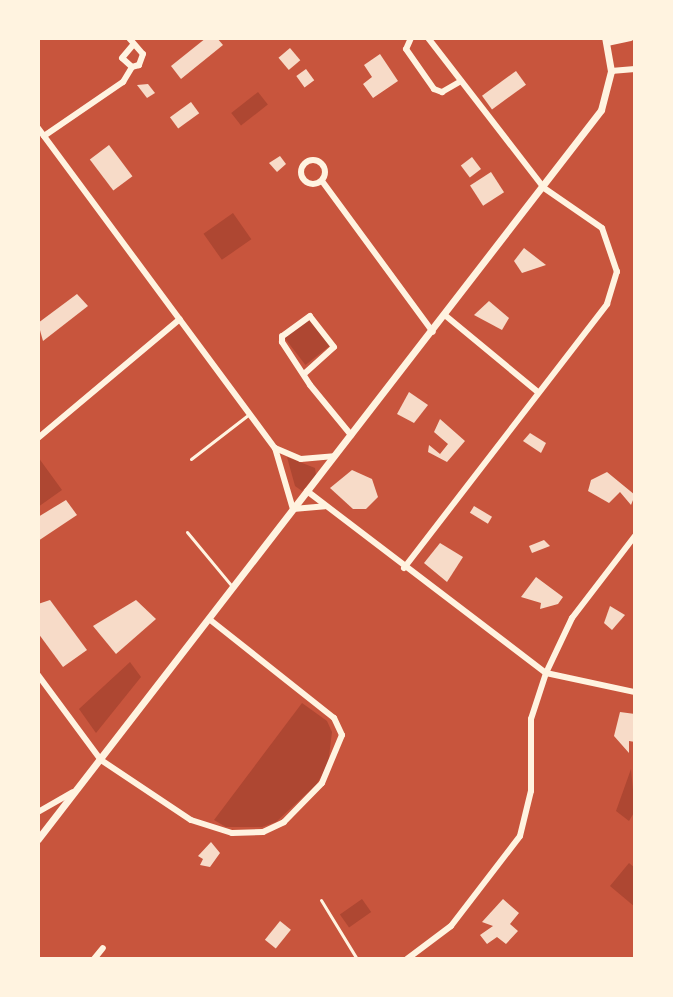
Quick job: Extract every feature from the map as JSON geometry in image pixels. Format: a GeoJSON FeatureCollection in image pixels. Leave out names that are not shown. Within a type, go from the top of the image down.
{"type":"FeatureCollection","features":[{"type":"Feature","properties":{"kind":"street"},"geometry":{"type":"LineString","coordinates":[[44,136],[123,82],[132,67],[143,58],[129,38]]}},
{"type":"Feature","properties":{"kind":"street"},"geometry":{"type":"LineString","coordinates":[[411,38],[406,49],[434,89],[442,92],[461,81]]}},
{"type":"Feature","properties":{"kind":"street"},"geometry":{"type":"LineString","coordinates":[[404,568],[607,304],[617,272],[602,228],[544,188],[428,38]]}},
{"type":"Feature","properties":{"kind":"street"},"geometry":{"type":"LineString","coordinates":[[38,839],[544,188],[601,110],[611,71],[606,41],[630,38]]}},
{"type":"Feature","properties":{"kind":"street"},"geometry":{"type":"LineString","coordinates":[[132,46],[122,58],[132,67]]}},
{"type":"Feature","properties":{"kind":"street"},"geometry":{"type":"LineString","coordinates":[[611,71],[635,69]]}},
{"type":"Feature","properties":{"kind":"street"},"geometry":{"type":"LineString","coordinates":[[38,128],[275,448],[293,509]]}},
{"type":"Feature","properties":{"kind":"street"},"geometry":{"type":"LineString","coordinates":[[322,181],[303,179],[306,161],[324,166],[322,181],[433,332]]}},
{"type":"Feature","properties":{"kind":"street"},"geometry":{"type":"LineString","coordinates":[[304,374],[334,347],[310,316],[282,339],[304,374],[351,435]]}},
{"type":"Feature","properties":{"kind":"street"},"geometry":{"type":"LineString","coordinates":[[446,316],[538,392]]}},
{"type":"Feature","properties":{"kind":"street"},"geometry":{"type":"LineString","coordinates":[[38,438],[180,319]]}},
{"type":"Feature","properties":{"kind":"street"},"geometry":{"type":"LineString","coordinates":[[275,448],[301,459],[334,456]]}},
{"type":"Feature","properties":{"kind":"street"},"geometry":{"type":"LineString","coordinates":[[307,491],[404,568],[546,673],[635,692]]}},
{"type":"Feature","properties":{"kind":"street"},"geometry":{"type":"LineString","coordinates":[[293,509],[325,506]]}},
{"type":"Feature","properties":{"kind":"street"},"geometry":{"type":"LineString","coordinates":[[407,959],[451,926],[520,836],[531,791],[531,719],[546,673],[572,618],[635,536]]}},
{"type":"Feature","properties":{"kind":"street"},"geometry":{"type":"LineString","coordinates":[[38,675],[101,760],[191,820],[232,833],[263,832],[284,822],[322,783],[339,752],[342,735],[334,718],[209,619]]}},
{"type":"Feature","properties":{"kind":"street"},"geometry":{"type":"LineString","coordinates":[[38,812],[80,787]]}},
{"type":"Feature","properties":{"kind":"street"},"geometry":{"type":"LineString","coordinates":[[94,959],[103,948]]}},
{"type":"Feature","properties":{"kind":"lane"},"geometry":{"type":"LineString","coordinates":[[191,459],[249,413]]}},
{"type":"Feature","properties":{"kind":"lane"},"geometry":{"type":"LineString","coordinates":[[187,532],[233,588]]}},
{"type":"Feature","properties":{"kind":"lane"},"geometry":{"type":"LineString","coordinates":[[321,900],[357,959]]}},
{"type":"Feature","properties":{"kind":"shaded area"},"geometry":{"type":"Polygon","coordinates":[[[258,92],[268,105],[241,126],[231,113],[258,92]]]}},
{"type":"Feature","properties":{"kind":"shaded area"},"geometry":{"type":"Polygon","coordinates":[[[233,213],[251,239],[222,260],[204,234],[233,213]]]}},
{"type":"Feature","properties":{"kind":"shaded area"},"geometry":{"type":"Polygon","coordinates":[[[309,319],[330,346],[306,365],[285,338],[309,319]]]}},
{"type":"Feature","properties":{"kind":"shaded area"},"geometry":{"type":"Polygon","coordinates":[[[38,457],[62,490],[38,507],[38,457]]]}},
{"type":"Feature","properties":{"kind":"shaded area"},"geometry":{"type":"Polygon","coordinates":[[[287,457],[315,468],[316,475],[302,491],[295,486],[287,457]]]}},
{"type":"Feature","properties":{"kind":"shaded area"},"geometry":{"type":"Polygon","coordinates":[[[130,662],[141,677],[96,733],[79,709],[130,662]]]}},
{"type":"Feature","properties":{"kind":"shaded area"},"geometry":{"type":"Polygon","coordinates":[[[302,703],[327,721],[332,732],[328,765],[316,785],[276,822],[262,827],[226,827],[214,820],[302,703]]]}},
{"type":"Feature","properties":{"kind":"shaded area"},"geometry":{"type":"Polygon","coordinates":[[[631,769],[635,811],[629,821],[616,811],[631,769]]]}},
{"type":"Feature","properties":{"kind":"shaded area"},"geometry":{"type":"Polygon","coordinates":[[[629,863],[635,868],[635,907],[610,886],[629,863]]]}},
{"type":"Feature","properties":{"kind":"shaded area"},"geometry":{"type":"Polygon","coordinates":[[[362,899],[371,912],[349,928],[340,914],[362,899]]]}},
{"type":"Feature","properties":{"kind":"building"},"geometry":{"type":"Polygon","coordinates":[[[206,38],[217,38],[223,45],[181,79],[171,66],[206,38]]]}},
{"type":"Feature","properties":{"kind":"building"},"geometry":{"type":"Polygon","coordinates":[[[290,48],[300,60],[289,70],[279,58],[290,48]]]}},
{"type":"Feature","properties":{"kind":"building"},"geometry":{"type":"Polygon","coordinates":[[[380,54],[398,81],[373,98],[363,84],[372,77],[364,65],[380,54]]]}},
{"type":"Feature","properties":{"kind":"building"},"geometry":{"type":"Polygon","coordinates":[[[306,69],[314,80],[305,87],[296,76],[306,69]]]}},
{"type":"Feature","properties":{"kind":"building"},"geometry":{"type":"Polygon","coordinates":[[[516,71],[526,85],[492,109],[482,96],[516,71]]]}},
{"type":"Feature","properties":{"kind":"building"},"geometry":{"type":"Polygon","coordinates":[[[148,84],[155,93],[147,98],[137,85],[148,84]]]}},
{"type":"Feature","properties":{"kind":"building"},"geometry":{"type":"Polygon","coordinates":[[[191,102],[199,113],[178,129],[170,117],[191,102]]]}},
{"type":"Feature","properties":{"kind":"building"},"geometry":{"type":"Polygon","coordinates":[[[109,145],[132,176],[113,191],[90,159],[109,145]]]}},
{"type":"Feature","properties":{"kind":"building"},"geometry":{"type":"Polygon","coordinates":[[[280,156],[286,164],[277,172],[269,163],[280,156]]]}},
{"type":"Feature","properties":{"kind":"building"},"geometry":{"type":"Polygon","coordinates":[[[472,157],[481,169],[470,177],[461,165],[472,157]]]}},
{"type":"Feature","properties":{"kind":"building"},"geometry":{"type":"Polygon","coordinates":[[[491,172],[504,192],[483,206],[470,186],[491,172]]]}},
{"type":"Feature","properties":{"kind":"building"},"geometry":{"type":"Polygon","coordinates":[[[524,248],[546,265],[522,273],[514,261],[524,248]]]}},
{"type":"Feature","properties":{"kind":"building"},"geometry":{"type":"Polygon","coordinates":[[[77,294],[88,306],[43,341],[38,323],[77,294]]]}},
{"type":"Feature","properties":{"kind":"building"},"geometry":{"type":"Polygon","coordinates":[[[489,301],[509,318],[502,330],[474,315],[489,301]]]}},
{"type":"Feature","properties":{"kind":"building"},"geometry":{"type":"Polygon","coordinates":[[[409,392],[428,405],[414,423],[397,414],[409,392]]]}},
{"type":"Feature","properties":{"kind":"building"},"geometry":{"type":"Polygon","coordinates":[[[440,419],[465,441],[447,462],[428,452],[429,445],[440,454],[448,444],[434,432],[440,419]]]}},
{"type":"Feature","properties":{"kind":"building"},"geometry":{"type":"Polygon","coordinates":[[[530,433],[546,443],[541,453],[523,441],[530,433]]]}},
{"type":"Feature","properties":{"kind":"building"},"geometry":{"type":"Polygon","coordinates":[[[352,470],[372,479],[378,497],[366,509],[353,509],[330,488],[352,470]]]}},
{"type":"Feature","properties":{"kind":"building"},"geometry":{"type":"Polygon","coordinates":[[[607,472],[635,495],[631,505],[620,492],[609,503],[588,491],[591,480],[607,472]]]}},
{"type":"Feature","properties":{"kind":"building"},"geometry":{"type":"Polygon","coordinates":[[[66,500],[77,515],[38,541],[38,517],[66,500]]]}},
{"type":"Feature","properties":{"kind":"building"},"geometry":{"type":"Polygon","coordinates":[[[474,506],[492,517],[488,524],[470,513],[474,506]]]}},
{"type":"Feature","properties":{"kind":"building"},"geometry":{"type":"Polygon","coordinates":[[[544,540],[550,546],[532,553],[529,546],[544,540]]]}},
{"type":"Feature","properties":{"kind":"building"},"geometry":{"type":"Polygon","coordinates":[[[440,543],[463,557],[447,582],[424,563],[440,543]]]}},
{"type":"Feature","properties":{"kind":"building"},"geometry":{"type":"Polygon","coordinates":[[[536,577],[563,597],[558,604],[540,609],[541,603],[521,597],[536,577]]]}},
{"type":"Feature","properties":{"kind":"building"},"geometry":{"type":"Polygon","coordinates":[[[50,600],[87,650],[63,667],[38,633],[38,604],[50,600]]]}},
{"type":"Feature","properties":{"kind":"building"},"geometry":{"type":"Polygon","coordinates":[[[136,600],[156,619],[116,654],[93,626],[136,600]]]}},
{"type":"Feature","properties":{"kind":"building"},"geometry":{"type":"Polygon","coordinates":[[[610,606],[625,615],[612,630],[604,623],[610,606]]]}},
{"type":"Feature","properties":{"kind":"building"},"geometry":{"type":"Polygon","coordinates":[[[620,712],[635,714],[635,742],[629,741],[629,753],[614,736],[620,712]]]}},
{"type":"Feature","properties":{"kind":"building"},"geometry":{"type":"Polygon","coordinates":[[[211,842],[220,853],[210,867],[200,865],[203,859],[198,856],[211,842]]]}},
{"type":"Feature","properties":{"kind":"building"},"geometry":{"type":"Polygon","coordinates":[[[503,899],[519,913],[510,924],[518,931],[506,944],[497,937],[487,944],[480,935],[493,926],[482,922],[503,899]]]}},
{"type":"Feature","properties":{"kind":"building"},"geometry":{"type":"Polygon","coordinates":[[[280,921],[291,930],[276,948],[265,940],[280,921]]]}}]}
